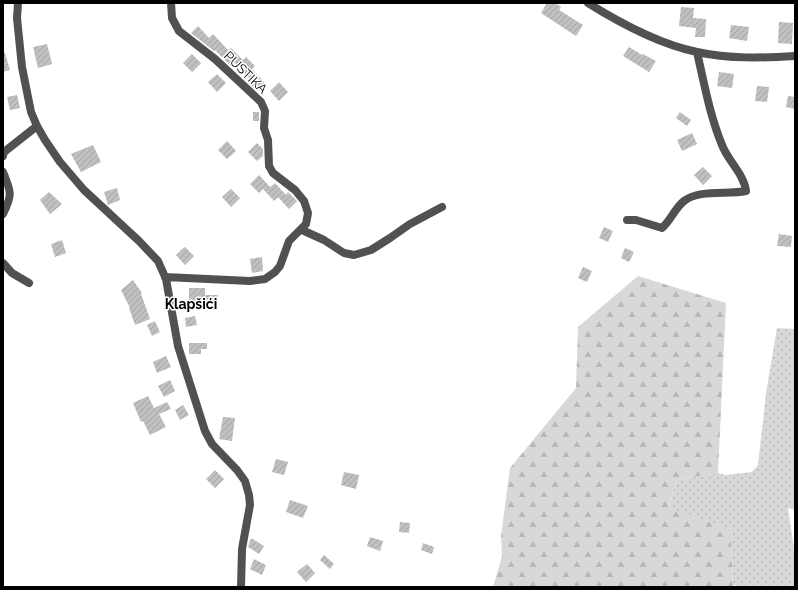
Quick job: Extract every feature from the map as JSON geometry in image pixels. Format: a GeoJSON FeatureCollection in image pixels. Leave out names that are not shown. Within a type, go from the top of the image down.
{"type":"FeatureCollection","features":[{"type":"Feature","properties":{"kind":"street"},"geometry":{"type":"LineString","coordinates":[[18,3],[17,18],[22,67],[31,112],[37,126],[60,162],[84,190],[149,250],[158,261],[165,277],[178,346],[205,431],[212,444],[237,470],[245,481],[250,505],[242,549],[241,587]]}},
{"type":"Feature","properties":{"kind":"street","name":"PUSTIKA"},"geometry":{"type":"LineString","coordinates":[[165,277],[250,281],[265,279],[275,272],[280,266],[289,241],[302,230],[306,224],[308,213],[306,204],[302,197],[273,173],[269,166],[268,140],[264,128],[264,107],[256,97],[220,63],[179,31],[172,18],[171,3]]}},
{"type":"Feature","properties":{"kind":"street"},"geometry":{"type":"LineString","coordinates":[[588,3],[626,25],[672,45],[697,52],[723,56],[761,58],[795,56]]}},
{"type":"Feature","properties":{"kind":"street"},"geometry":{"type":"LineString","coordinates":[[627,220],[636,220],[662,228],[682,202],[691,196],[699,194],[734,194],[746,191],[742,178],[722,147],[718,136],[697,52]]}},
{"type":"Feature","properties":{"kind":"street"},"geometry":{"type":"LineString","coordinates":[[3,156],[4,152],[37,126]]}},
{"type":"Feature","properties":{"kind":"street"},"geometry":{"type":"LineString","coordinates":[[3,172],[11,197],[3,214]]}},
{"type":"Feature","properties":{"kind":"street"},"geometry":{"type":"LineString","coordinates":[[302,230],[318,236],[344,254],[354,255],[371,250],[410,224],[442,207]]}},
{"type":"Feature","properties":{"kind":"street"},"geometry":{"type":"LineString","coordinates":[[3,263],[12,273],[29,283]]}},
{"type":"Feature","properties":{"kind":"green space"},"geometry":{"type":"Polygon","coordinates":[[[638,276],[726,303],[718,473],[677,480],[668,507],[731,529],[733,587],[493,587],[502,556],[501,536],[510,468],[576,388],[578,327],[638,276]]]}},
{"type":"Feature","properties":{"kind":"green space"},"geometry":{"type":"Polygon","coordinates":[[[777,328],[795,329],[795,510],[788,508],[795,555],[795,587],[745,587],[733,585],[731,529],[668,508],[677,480],[718,473],[725,475],[752,472],[758,465],[766,393],[777,328]]]}},
{"type":"Feature","properties":{"kind":"building"},"geometry":{"type":"Polygon","coordinates":[[[547,3],[555,3],[561,7],[559,10],[583,25],[576,36],[541,13],[547,3]]]}},
{"type":"Feature","properties":{"kind":"building"},"geometry":{"type":"Polygon","coordinates":[[[681,7],[694,8],[693,18],[706,19],[705,37],[695,37],[696,28],[679,26],[681,7]]]}},
{"type":"Feature","properties":{"kind":"building"},"geometry":{"type":"Polygon","coordinates":[[[779,22],[793,23],[792,44],[778,43],[779,22]]]}},
{"type":"Feature","properties":{"kind":"building"},"geometry":{"type":"Polygon","coordinates":[[[731,25],[749,27],[747,41],[729,38],[731,25]]]}},
{"type":"Feature","properties":{"kind":"building"},"geometry":{"type":"Polygon","coordinates":[[[198,26],[209,38],[213,34],[228,50],[231,48],[243,60],[246,57],[255,66],[252,69],[265,83],[257,91],[248,82],[250,79],[234,62],[231,66],[215,50],[214,51],[191,33],[198,26]]]}},
{"type":"Feature","properties":{"kind":"building"},"geometry":{"type":"Polygon","coordinates":[[[47,44],[52,64],[38,68],[33,47],[47,44]]]}},
{"type":"Feature","properties":{"kind":"building"},"geometry":{"type":"Polygon","coordinates":[[[629,47],[656,61],[649,72],[623,56],[629,47]]]}},
{"type":"Feature","properties":{"kind":"building"},"geometry":{"type":"Polygon","coordinates":[[[3,53],[5,53],[10,70],[3,72],[3,53]]]}},
{"type":"Feature","properties":{"kind":"building"},"geometry":{"type":"Polygon","coordinates":[[[192,54],[201,63],[192,72],[183,63],[192,54]]]}},
{"type":"Feature","properties":{"kind":"building"},"geometry":{"type":"Polygon","coordinates":[[[719,72],[734,74],[732,88],[717,86],[719,72]]]}},
{"type":"Feature","properties":{"kind":"building"},"geometry":{"type":"Polygon","coordinates":[[[217,74],[226,83],[217,92],[208,82],[217,74]]]}},
{"type":"Feature","properties":{"kind":"building"},"geometry":{"type":"Polygon","coordinates":[[[279,82],[288,92],[279,101],[270,91],[279,82]]]}},
{"type":"Feature","properties":{"kind":"building"},"geometry":{"type":"Polygon","coordinates":[[[757,86],[769,87],[767,102],[755,101],[757,86]]]}},
{"type":"Feature","properties":{"kind":"building"},"geometry":{"type":"Polygon","coordinates":[[[17,95],[20,108],[10,110],[7,97],[17,95]]]}},
{"type":"Feature","properties":{"kind":"building"},"geometry":{"type":"Polygon","coordinates":[[[788,96],[795,97],[795,109],[786,107],[788,96]]]}},
{"type":"Feature","properties":{"kind":"building"},"geometry":{"type":"Polygon","coordinates":[[[253,112],[259,112],[259,121],[253,121],[253,112]]]}},
{"type":"Feature","properties":{"kind":"building"},"geometry":{"type":"Polygon","coordinates":[[[680,112],[691,120],[687,126],[676,118],[680,112]]]}},
{"type":"Feature","properties":{"kind":"building"},"geometry":{"type":"Polygon","coordinates":[[[692,133],[697,144],[682,151],[677,140],[692,133]]]}},
{"type":"Feature","properties":{"kind":"building"},"geometry":{"type":"Polygon","coordinates":[[[227,141],[236,151],[227,159],[218,150],[227,141]]]}},
{"type":"Feature","properties":{"kind":"building"},"geometry":{"type":"Polygon","coordinates":[[[257,143],[263,149],[263,156],[257,161],[248,152],[257,143]]]}},
{"type":"Feature","properties":{"kind":"building"},"geometry":{"type":"Polygon","coordinates":[[[93,145],[101,162],[81,172],[71,154],[93,145]]]}},
{"type":"Feature","properties":{"kind":"building"},"geometry":{"type":"Polygon","coordinates":[[[703,167],[712,176],[703,185],[694,175],[703,167]]]}},
{"type":"Feature","properties":{"kind":"building"},"geometry":{"type":"Polygon","coordinates":[[[259,175],[270,187],[275,183],[286,195],[288,192],[297,201],[289,209],[278,197],[274,201],[263,189],[259,193],[250,184],[259,175]]]}},
{"type":"Feature","properties":{"kind":"building"},"geometry":{"type":"Polygon","coordinates":[[[117,188],[120,200],[108,205],[104,192],[117,188]]]}},
{"type":"Feature","properties":{"kind":"building"},"geometry":{"type":"Polygon","coordinates":[[[231,189],[240,198],[231,207],[222,197],[231,189]]]}},
{"type":"Feature","properties":{"kind":"building"},"geometry":{"type":"Polygon","coordinates":[[[49,192],[62,204],[50,214],[40,200],[49,192]]]}},
{"type":"Feature","properties":{"kind":"building"},"geometry":{"type":"Polygon","coordinates":[[[604,227],[613,231],[608,242],[599,238],[604,227]]]}},
{"type":"Feature","properties":{"kind":"building"},"geometry":{"type":"Polygon","coordinates":[[[779,234],[792,236],[791,247],[777,246],[779,234]]]}},
{"type":"Feature","properties":{"kind":"building"},"geometry":{"type":"Polygon","coordinates":[[[62,240],[66,253],[55,257],[51,244],[62,240]]]}},
{"type":"Feature","properties":{"kind":"building"},"geometry":{"type":"Polygon","coordinates":[[[185,247],[194,256],[185,265],[176,255],[185,247]]]}},
{"type":"Feature","properties":{"kind":"building"},"geometry":{"type":"Polygon","coordinates":[[[625,248],[634,252],[629,262],[621,258],[625,248]]]}},
{"type":"Feature","properties":{"kind":"building"},"geometry":{"type":"Polygon","coordinates":[[[262,257],[263,271],[252,273],[250,259],[262,257]]]}},
{"type":"Feature","properties":{"kind":"building"},"geometry":{"type":"Polygon","coordinates":[[[583,267],[592,271],[587,282],[578,278],[583,267]]]}},
{"type":"Feature","properties":{"kind":"building"},"geometry":{"type":"Polygon","coordinates":[[[133,280],[142,293],[141,294],[150,319],[135,325],[130,308],[121,290],[133,280]]]}},
{"type":"Feature","properties":{"kind":"building"},"geometry":{"type":"Polygon","coordinates":[[[189,288],[205,288],[205,295],[218,295],[218,302],[189,302],[189,288]]]}},
{"type":"Feature","properties":{"kind":"building"},"geometry":{"type":"Polygon","coordinates":[[[195,316],[197,325],[186,327],[185,318],[195,316]]]}},
{"type":"Feature","properties":{"kind":"building"},"geometry":{"type":"Polygon","coordinates":[[[155,321],[160,332],[152,336],[147,325],[155,321]]]}},
{"type":"Feature","properties":{"kind":"building"},"geometry":{"type":"Polygon","coordinates":[[[189,343],[207,343],[207,349],[201,349],[201,354],[189,354],[189,343]]]}},
{"type":"Feature","properties":{"kind":"building"},"geometry":{"type":"Polygon","coordinates":[[[166,356],[171,367],[157,373],[153,362],[166,356]]]}},
{"type":"Feature","properties":{"kind":"building"},"geometry":{"type":"Polygon","coordinates":[[[170,380],[175,391],[164,397],[158,386],[170,380]]]}},
{"type":"Feature","properties":{"kind":"building"},"geometry":{"type":"Polygon","coordinates":[[[148,396],[154,408],[167,402],[171,409],[159,414],[166,427],[150,435],[143,421],[141,422],[133,403],[148,396]]]}},
{"type":"Feature","properties":{"kind":"building"},"geometry":{"type":"Polygon","coordinates":[[[183,405],[189,415],[180,420],[175,410],[183,405]]]}},
{"type":"Feature","properties":{"kind":"building"},"geometry":{"type":"Polygon","coordinates":[[[223,417],[235,418],[232,441],[219,439],[223,417]]]}},
{"type":"Feature","properties":{"kind":"building"},"geometry":{"type":"Polygon","coordinates":[[[276,459],[288,462],[284,475],[272,472],[276,459]]]}},
{"type":"Feature","properties":{"kind":"building"},"geometry":{"type":"Polygon","coordinates":[[[215,470],[224,479],[215,488],[206,479],[215,470]]]}},
{"type":"Feature","properties":{"kind":"building"},"geometry":{"type":"Polygon","coordinates":[[[344,472],[359,475],[356,489],[341,485],[344,472]]]}},
{"type":"Feature","properties":{"kind":"building"},"geometry":{"type":"Polygon","coordinates":[[[290,500],[308,506],[303,518],[286,512],[290,500]]]}},
{"type":"Feature","properties":{"kind":"building"},"geometry":{"type":"Polygon","coordinates":[[[400,522],[410,523],[409,533],[399,532],[400,522]]]}},
{"type":"Feature","properties":{"kind":"building"},"geometry":{"type":"Polygon","coordinates":[[[370,537],[383,541],[380,551],[367,546],[370,537]]]}},
{"type":"Feature","properties":{"kind":"building"},"geometry":{"type":"Polygon","coordinates":[[[251,538],[264,546],[259,554],[248,547],[251,538]]]}},
{"type":"Feature","properties":{"kind":"building"},"geometry":{"type":"Polygon","coordinates":[[[423,543],[434,547],[432,554],[421,550],[423,543]]]}},
{"type":"Feature","properties":{"kind":"building"},"geometry":{"type":"Polygon","coordinates":[[[324,555],[334,564],[330,569],[320,560],[324,555]]]}},
{"type":"Feature","properties":{"kind":"building"},"geometry":{"type":"Polygon","coordinates":[[[254,559],[266,565],[262,575],[250,569],[254,559]]]}},
{"type":"Feature","properties":{"kind":"building"},"geometry":{"type":"Polygon","coordinates":[[[307,564],[315,573],[306,582],[297,572],[307,564]]]}},
{"type":"Feature","properties":{"kind":"district","name":"Klapšići"},"geometry":{"type":"Point","coordinates":[191,304]}}]}
